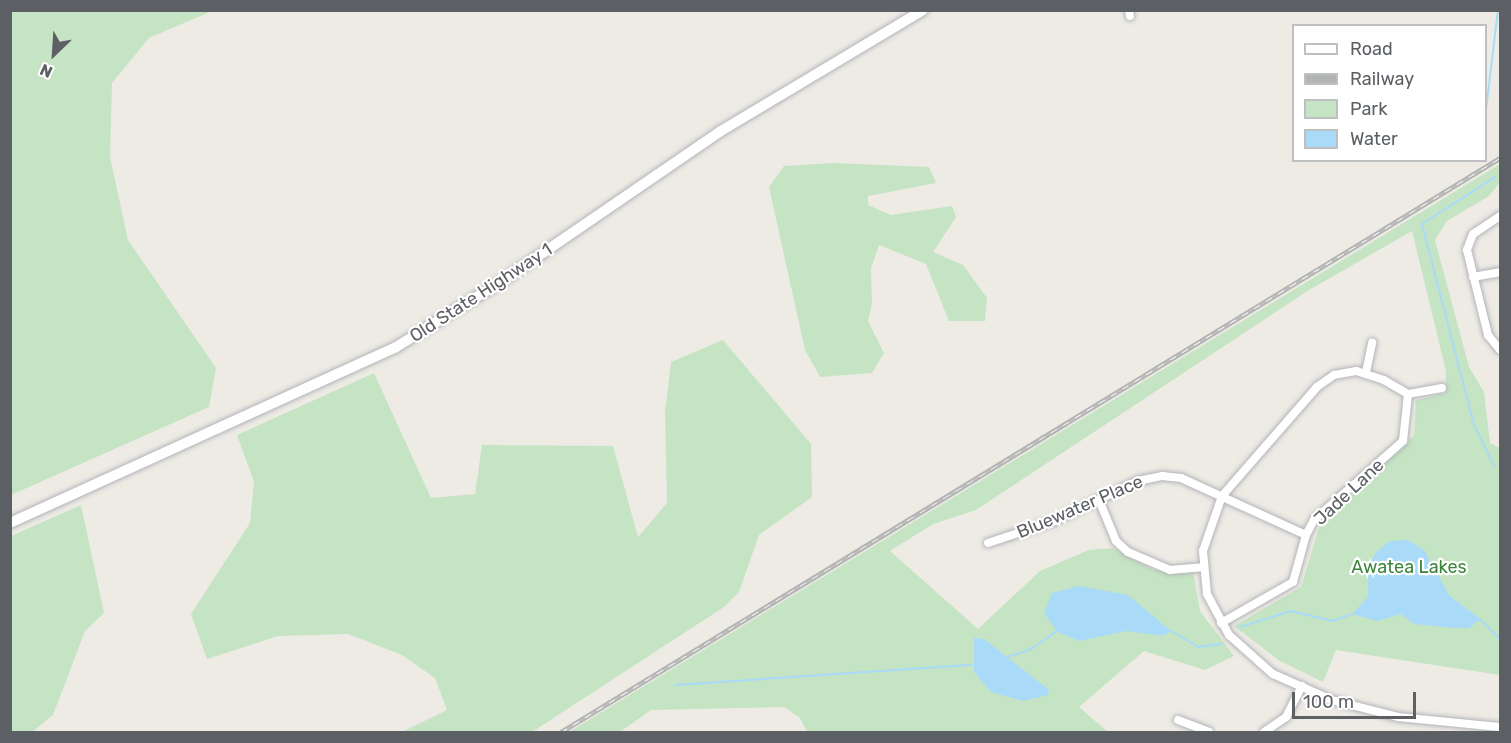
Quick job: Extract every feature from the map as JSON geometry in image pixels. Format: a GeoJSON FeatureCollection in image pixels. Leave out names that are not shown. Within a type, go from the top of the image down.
{"type":"FeatureCollection","features":[{"type":"Feature","properties":{"kind":"main road","name":"Old State Highway 1"},"geometry":{"type":"LineString","coordinates":[[10,523],[396,347],[499,283],[722,131],[923,10]]}},
{"type":"Feature","properties":{"kind":"street"},"geometry":{"type":"LineString","coordinates":[[1500,216],[1468,242],[1473,277],[1488,335],[1500,350]]}},
{"type":"Feature","properties":{"kind":"street"},"geometry":{"type":"LineString","coordinates":[[1473,277],[1500,272]]}},
{"type":"Feature","properties":{"kind":"street"},"geometry":{"type":"LineString","coordinates":[[1366,372],[1372,343]]}},
{"type":"Feature","properties":{"kind":"street"},"geometry":{"type":"LineString","coordinates":[[1442,388],[1407,394],[1366,372],[1342,373],[1317,387],[1222,496],[1206,534],[1202,567],[1207,594],[1221,623],[1256,662],[1302,686],[1398,717],[1500,727]]}},
{"type":"Feature","properties":{"kind":"street","name":"Jade Lane"},"geometry":{"type":"LineString","coordinates":[[1221,623],[1293,582],[1306,535],[1314,520],[1403,441],[1407,394]]}},
{"type":"Feature","properties":{"kind":"street","name":"Bluewater Place"},"geometry":{"type":"LineString","coordinates":[[988,543],[1099,500],[1138,481],[1162,476],[1181,478],[1306,535]]}},
{"type":"Feature","properties":{"kind":"street"},"geometry":{"type":"LineString","coordinates":[[1099,500],[1116,541],[1128,552],[1170,570],[1202,567]]}},
{"type":"Feature","properties":{"kind":"street"},"geometry":{"type":"LineString","coordinates":[[1264,732],[1286,717],[1302,686]]}},
{"type":"Feature","properties":{"kind":"street"},"geometry":{"type":"LineString","coordinates":[[1178,720],[1209,732]]}},
{"type":"Feature","properties":{"kind":"green space"},"geometry":{"type":"Polygon","coordinates":[[[10,11],[212,11],[149,38],[112,83],[110,157],[128,240],[216,368],[209,407],[11,495],[10,11]]]}},
{"type":"Feature","properties":{"kind":"green space"},"geometry":{"type":"Polygon","coordinates":[[[833,163],[929,167],[936,183],[868,196],[868,205],[891,215],[952,206],[956,217],[933,252],[963,265],[987,298],[985,321],[949,321],[926,264],[879,245],[871,268],[872,304],[868,321],[884,353],[872,373],[820,377],[805,350],[769,187],[784,166],[833,163]]]}},
{"type":"Feature","properties":{"kind":"green space","name":"Awatea Lakes"},"geometry":{"type":"Polygon","coordinates":[[[1500,164],[1500,182],[1489,196],[1447,221],[1435,240],[1469,367],[1484,392],[1490,443],[1500,448],[1500,675],[1336,650],[1323,682],[1280,661],[1234,626],[1301,587],[1319,528],[1414,435],[1416,400],[1445,393],[1446,371],[1412,231],[1309,290],[976,510],[933,524],[890,551],[978,629],[1040,571],[1089,550],[1113,548],[1153,570],[1193,572],[1200,611],[1234,656],[1205,670],[1144,651],[1079,707],[1108,732],[807,732],[800,718],[784,707],[651,710],[620,732],[569,732],[1500,164]]]}},
{"type":"Feature","properties":{"kind":"green space"},"geometry":{"type":"Polygon","coordinates":[[[723,340],[811,444],[812,497],[759,535],[739,592],[724,607],[532,732],[402,732],[447,710],[435,678],[402,655],[348,634],[278,636],[207,659],[191,614],[250,523],[254,482],[237,435],[374,373],[431,498],[475,494],[482,445],[613,446],[638,537],[667,503],[665,412],[671,362],[723,340]]]}},
{"type":"Feature","properties":{"kind":"green space"},"geometry":{"type":"Polygon","coordinates":[[[81,505],[104,613],[85,631],[53,715],[32,732],[11,732],[11,536],[81,505]]]}},
{"type":"Feature","properties":{"kind":"water"},"geometry":{"type":"Polygon","coordinates":[[[1408,540],[1424,550],[1449,595],[1480,619],[1469,628],[1414,624],[1401,614],[1377,621],[1352,614],[1368,597],[1368,568],[1376,552],[1390,541],[1408,540]]]}},
{"type":"Feature","properties":{"kind":"water"},"geometry":{"type":"Polygon","coordinates":[[[1079,586],[1128,595],[1171,631],[1163,636],[1126,631],[1080,641],[1069,637],[1057,631],[1044,613],[1052,593],[1079,586]]]}},
{"type":"Feature","properties":{"kind":"water"},"geometry":{"type":"Polygon","coordinates":[[[974,638],[984,639],[1049,690],[1048,695],[1023,701],[991,692],[974,672],[974,638]]]}},
{"type":"Feature","properties":{"kind":"waterway"},"geometry":{"type":"LineString","coordinates":[[1487,102],[1498,10]]}},
{"type":"Feature","properties":{"kind":"waterway"},"geometry":{"type":"LineString","coordinates":[[1494,466],[1474,425],[1422,224],[1495,177]]}},
{"type":"Feature","properties":{"kind":"waterway"},"geometry":{"type":"LineString","coordinates":[[1240,627],[1291,611],[1332,621],[1352,614]]}},
{"type":"Feature","properties":{"kind":"waterway"},"geometry":{"type":"LineString","coordinates":[[1480,619],[1500,639]]}},
{"type":"Feature","properties":{"kind":"waterway"},"geometry":{"type":"LineString","coordinates":[[1007,657],[1031,649],[1057,631]]}},
{"type":"Feature","properties":{"kind":"waterway"},"geometry":{"type":"LineString","coordinates":[[1171,631],[1199,647],[1221,644]]}},
{"type":"Feature","properties":{"kind":"waterway"},"geometry":{"type":"LineString","coordinates":[[675,685],[972,665]]}},
{"type":"Feature","properties":{"kind":"railway"},"geometry":{"type":"LineString","coordinates":[[561,732],[1500,158]]}}]}
